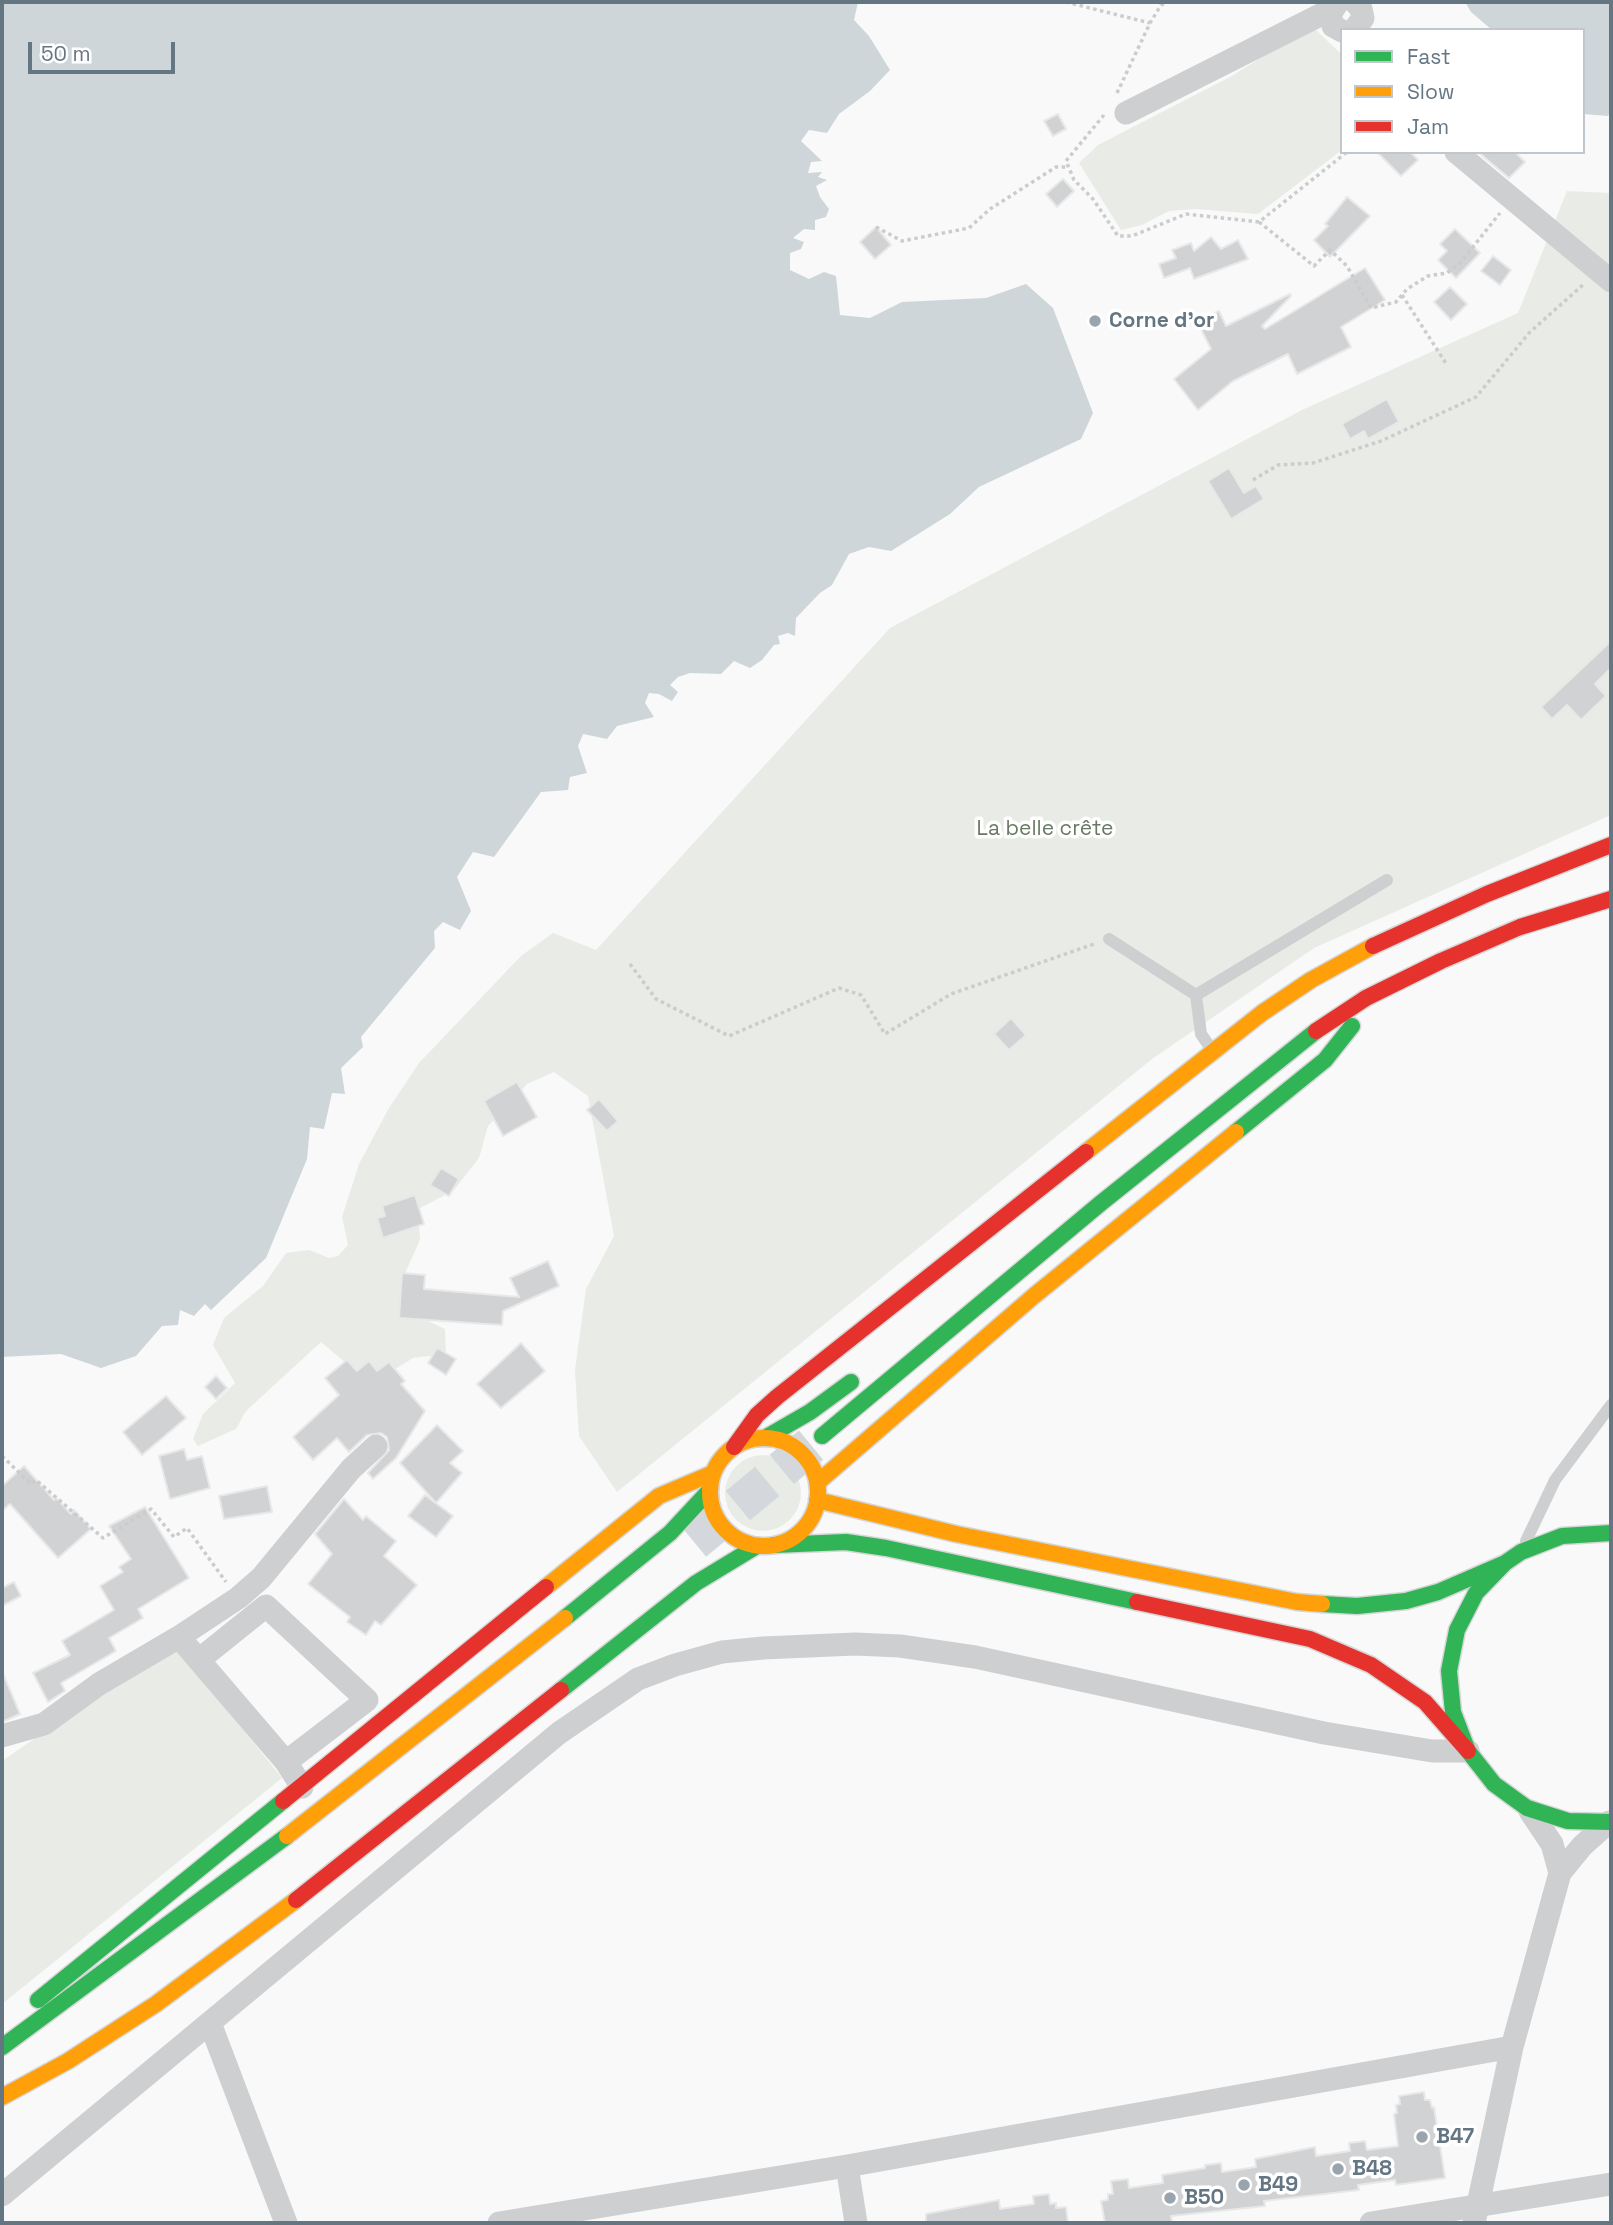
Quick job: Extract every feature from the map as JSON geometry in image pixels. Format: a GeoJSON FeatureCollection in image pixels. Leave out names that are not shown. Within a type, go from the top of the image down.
{"type":"FeatureCollection","features":[{"type":"Feature","properties":{"kind":"main road"},"geometry":{"type":"LineString","coordinates":[[734,1447],[757,1415],[777,1397],[1212,1050],[1311,980],[1378,943],[1487,894],[1611,845]]}},
{"type":"Feature","properties":{"kind":"main road"},"geometry":{"type":"LineString","coordinates":[[1294,1026],[1357,1003],[1441,961],[1520,928],[1611,900]]}},
{"type":"Feature","properties":{"kind":"main road"},"geometry":{"type":"LineString","coordinates":[[1357,1003],[1285,1053],[826,1441],[1286,1070],[1371,1015]]}},
{"type":"Feature","properties":{"kind":"main road"},"geometry":{"type":"LineString","coordinates":[[817,1491],[867,1439],[1035,1295],[1319,1066],[1341,1043],[1352,1026]]}},
{"type":"Feature","properties":{"kind":"main road"},"geometry":{"type":"LineString","coordinates":[[765,1438],[810,1412],[861,1374]]}},
{"type":"Feature","properties":{"kind":"main road"},"geometry":{"type":"LineString","coordinates":[[2,2096],[68,2061],[156,2004],[266,1924],[686,1591],[724,1564],[765,1545],[789,1539],[803,1529],[812,1516],[817,1491],[811,1465],[800,1451],[784,1441],[765,1438],[748,1440],[734,1447],[721,1458],[711,1481],[670,1533],[218,1890],[3,2046]]}},
{"type":"Feature","properties":{"kind":"main road"},"geometry":{"type":"LineString","coordinates":[[855,1472],[867,1439]]}},
{"type":"Feature","properties":{"kind":"main road"},"geometry":{"type":"LineString","coordinates":[[711,1481],[711,1506],[718,1521],[742,1541],[765,1545],[846,1542],[886,1548],[1310,1639],[1371,1665],[1425,1702],[1494,1784],[1527,1808],[1567,1821],[1610,1822]]}},
{"type":"Feature","properties":{"kind":"main road"},"geometry":{"type":"LineString","coordinates":[[3,2046],[34,2004],[659,1496],[711,1481]]}},
{"type":"Feature","properties":{"kind":"main road"},"geometry":{"type":"LineString","coordinates":[[859,1489],[875,1505],[912,1524]]}},
{"type":"Feature","properties":{"kind":"main road"},"geometry":{"type":"LineString","coordinates":[[817,1491],[912,1524],[1297,1602],[1357,1606],[1406,1601],[1438,1592],[1505,1563],[1521,1552],[1562,1536],[1611,1533]]}},
{"type":"Feature","properties":{"kind":"main road"},"geometry":{"type":"LineString","coordinates":[[1468,1751],[1452,1713],[1449,1671],[1457,1630],[1476,1593],[1505,1563]]}},
{"type":"Feature","properties":{"kind":"main road"},"geometry":{"type":"LineString","coordinates":[[2,2096],[231,1931],[366,1823]]}},
{"type":"Feature","properties":{"kind":"street"},"geometry":{"type":"LineString","coordinates":[[1355,2],[1361,9],[1363,18],[1356,28]]}},
{"type":"Feature","properties":{"kind":"street"},"geometry":{"type":"LineString","coordinates":[[1335,5],[1331,20],[1340,29]]}},
{"type":"Feature","properties":{"kind":"street"},"geometry":{"type":"LineString","coordinates":[[1115,109],[1335,5]]}},
{"type":"Feature","properties":{"kind":"street"},"geometry":{"type":"LineString","coordinates":[[1458,154],[1605,275]]}},
{"type":"Feature","properties":{"kind":"street"},"geometry":{"type":"LineString","coordinates":[[2,1736],[44,1724],[99,1684],[179,1637],[238,1598],[261,1578],[351,1469],[376,1446]]}},
{"type":"Feature","properties":{"kind":"street"},"geometry":{"type":"LineString","coordinates":[[200,1659],[266,1606],[367,1700],[286,1762]]}},
{"type":"Feature","properties":{"kind":"street"},"geometry":{"type":"LineString","coordinates":[[179,1637],[286,1762],[302,1787]]}},
{"type":"Feature","properties":{"kind":"street"},"geometry":{"type":"LineString","coordinates":[[2,2195],[507,1776],[606,1698],[638,1679],[722,1652],[815,1645],[900,1647],[975,1657],[1324,1733],[1432,1751],[1468,1751]]}},
{"type":"Feature","properties":{"kind":"street"},"geometry":{"type":"LineString","coordinates":[[1527,1808],[1546,1831],[1560,1873]]}},
{"type":"Feature","properties":{"kind":"street"},"geometry":{"type":"LineString","coordinates":[[1477,2215],[1512,2047],[1560,1873],[1583,1846],[1610,1822]]}},
{"type":"Feature","properties":{"kind":"street"},"geometry":{"type":"LineString","coordinates":[[210,2023],[286,2223]]}},
{"type":"Feature","properties":{"kind":"street"},"geometry":{"type":"LineString","coordinates":[[499,2223],[847,2166],[1512,2047]]}},
{"type":"Feature","properties":{"kind":"street"},"geometry":{"type":"LineString","coordinates":[[847,2166],[856,2223]]}},
{"type":"Feature","properties":{"kind":"street"},"geometry":{"type":"LineString","coordinates":[[1371,2223],[1477,2215],[1611,2184]]}},
{"type":"Feature","properties":{"kind":"lane"},"geometry":{"type":"LineString","coordinates":[[1196,995],[1387,880]]}},
{"type":"Feature","properties":{"kind":"lane"},"geometry":{"type":"LineString","coordinates":[[1109,939],[1196,995],[1201,1034],[1212,1050]]}},
{"type":"Feature","properties":{"kind":"lane"},"geometry":{"type":"LineString","coordinates":[[1521,1552],[1555,1480],[1611,1405]]}},
{"type":"Feature","properties":{"kind":"path"},"geometry":{"type":"LineString","coordinates":[[1066,2],[1150,23]]}},
{"type":"Feature","properties":{"kind":"path"},"geometry":{"type":"LineString","coordinates":[[1155,2],[1161,5]]}},
{"type":"Feature","properties":{"kind":"path"},"geometry":{"type":"LineString","coordinates":[[1168,2],[1161,5],[1150,23],[1115,109],[1066,161],[1074,180],[1093,199],[1118,236],[1132,236],[1186,214],[1259,222],[1314,266],[1330,250],[1347,266],[1371,308],[1396,302],[1428,276],[1447,273],[1461,262],[1511,197]]}},
{"type":"Feature","properties":{"kind":"path"},"geometry":{"type":"LineString","coordinates":[[1259,222],[1344,154]]}},
{"type":"Feature","properties":{"kind":"path"},"geometry":{"type":"LineString","coordinates":[[876,227],[902,241],[969,228],[990,209],[1056,167],[1068,167]]}},
{"type":"Feature","properties":{"kind":"path"},"geometry":{"type":"LineString","coordinates":[[1253,480],[1278,465],[1313,463],[1381,441],[1476,397],[1530,332],[1605,275]]}},
{"type":"Feature","properties":{"kind":"path"},"geometry":{"type":"LineString","coordinates":[[1402,295],[1447,365]]}},
{"type":"Feature","properties":{"kind":"path"},"geometry":{"type":"LineString","coordinates":[[630,964],[656,999],[729,1035],[839,988],[861,995],[885,1034],[951,994],[1109,939]]}},
{"type":"Feature","properties":{"kind":"path"},"geometry":{"type":"LineString","coordinates":[[2,1456],[31,1484],[36,1480],[103,1538],[151,1509],[174,1537],[187,1528],[238,1598]]}},
{"type":"Feature","properties":{"kind":"green space"},"geometry":{"type":"Polygon","coordinates":[[[1312,26],[1340,53],[1340,152],[1258,214],[1195,209],[1169,211],[1142,225],[1121,230],[1079,163],[1098,145],[1230,77],[1312,26]]]}},
{"type":"Feature","properties":{"kind":"green space","name":"La belle crête"},"geometry":{"type":"Polygon","coordinates":[[[1567,191],[1611,193],[1611,815],[1314,948],[1152,1059],[617,1492],[579,1436],[575,1370],[586,1289],[614,1236],[588,1096],[554,1072],[527,1084],[488,1126],[479,1158],[453,1191],[418,1209],[420,1240],[406,1271],[413,1303],[426,1320],[445,1329],[446,1354],[413,1358],[389,1373],[353,1369],[321,1342],[246,1411],[236,1429],[198,1446],[193,1439],[203,1414],[235,1383],[213,1345],[224,1318],[263,1286],[286,1253],[309,1250],[329,1258],[338,1256],[348,1245],[342,1217],[359,1164],[389,1108],[419,1063],[521,956],[553,933],[596,950],[890,628],[1302,410],[1518,313],[1567,191]]]}},
{"type":"Feature","properties":{"kind":"green space"},"geometry":{"type":"Polygon","coordinates":[[[763,1455],[778,1458],[790,1466],[798,1478],[801,1493],[798,1508],[790,1520],[778,1528],[763,1531],[748,1528],[736,1520],[728,1508],[725,1493],[728,1478],[736,1466],[748,1458],[763,1455]]]}},
{"type":"Feature","properties":{"kind":"green space"},"geometry":{"type":"Polygon","coordinates":[[[174,1643],[282,1778],[2,2004],[2,1761],[174,1643]]]}},
{"type":"Feature","properties":{"kind":"shaded area"},"geometry":{"type":"Polygon","coordinates":[[[2,2],[858,2],[854,20],[869,36],[890,70],[870,91],[839,114],[827,133],[809,130],[801,141],[822,161],[811,162],[808,173],[822,172],[818,177],[827,180],[816,186],[829,209],[826,217],[815,220],[815,230],[804,229],[793,238],[804,242],[801,249],[790,253],[790,270],[809,279],[824,272],[836,276],[840,315],[870,318],[902,302],[986,298],[1026,284],[1053,308],[1093,413],[1081,439],[979,487],[950,514],[891,551],[869,547],[849,554],[832,585],[820,593],[796,618],[795,636],[788,633],[778,636],[780,644],[774,645],[762,660],[750,668],[734,661],[721,674],[690,673],[678,677],[670,685],[678,692],[672,701],[659,694],[649,693],[645,703],[654,717],[617,726],[607,739],[583,734],[578,746],[587,773],[570,777],[568,790],[541,792],[494,857],[473,852],[457,877],[471,911],[460,930],[443,922],[434,931],[435,948],[361,1037],[363,1047],[341,1068],[345,1094],[332,1093],[324,1129],[310,1127],[307,1159],[266,1258],[211,1310],[205,1304],[194,1316],[180,1310],[178,1325],[162,1326],[136,1356],[101,1368],[61,1354],[2,1357],[2,2]]]}},
{"type":"Feature","properties":{"kind":"shaded area"},"geometry":{"type":"Polygon","coordinates":[[[1465,2],[1611,2],[1611,111],[1608,116],[1585,114],[1585,28],[1490,28],[1471,12],[1465,2]]]}},
{"type":"Feature","properties":{"kind":"building"},"geometry":{"type":"Polygon","coordinates":[[[1058,114],[1066,129],[1053,136],[1044,121],[1058,114]]]}},
{"type":"Feature","properties":{"kind":"building"},"geometry":{"type":"Polygon","coordinates":[[[1379,154],[1412,154],[1418,160],[1401,176],[1379,154]]]}},
{"type":"Feature","properties":{"kind":"building"},"geometry":{"type":"Polygon","coordinates":[[[1480,154],[1517,154],[1525,162],[1509,178],[1480,154]]]}},
{"type":"Feature","properties":{"kind":"building"},"geometry":{"type":"Polygon","coordinates":[[[1063,179],[1074,191],[1057,207],[1046,194],[1063,179]]]}},
{"type":"Feature","properties":{"kind":"building"},"geometry":{"type":"Polygon","coordinates":[[[1347,197],[1370,216],[1330,257],[1314,240],[1328,226],[1325,224],[1347,197]]]}},
{"type":"Feature","properties":{"kind":"building"},"geometry":{"type":"Polygon","coordinates":[[[876,227],[891,245],[875,259],[860,242],[876,227]]]}},
{"type":"Feature","properties":{"kind":"building"},"geometry":{"type":"Polygon","coordinates":[[[1455,229],[1480,253],[1456,278],[1438,260],[1447,251],[1440,244],[1455,229]]]}},
{"type":"Feature","properties":{"kind":"building"},"geometry":{"type":"Polygon","coordinates":[[[1211,237],[1221,249],[1238,240],[1248,259],[1194,279],[1190,268],[1164,278],[1159,264],[1176,258],[1172,250],[1191,243],[1194,251],[1211,237]]]}},
{"type":"Feature","properties":{"kind":"building"},"geometry":{"type":"Polygon","coordinates":[[[1493,256],[1511,270],[1500,285],[1481,271],[1493,256]]]}},
{"type":"Feature","properties":{"kind":"building"},"geometry":{"type":"Polygon","coordinates":[[[1365,268],[1385,300],[1341,327],[1351,347],[1297,374],[1288,354],[1233,381],[1198,410],[1174,379],[1211,349],[1197,321],[1219,311],[1226,326],[1290,294],[1262,326],[1265,329],[1365,268]]]}},
{"type":"Feature","properties":{"kind":"building"},"geometry":{"type":"Polygon","coordinates":[[[1450,287],[1467,304],[1451,320],[1434,302],[1450,287]]]}},
{"type":"Feature","properties":{"kind":"building"},"geometry":{"type":"Polygon","coordinates":[[[1387,399],[1399,422],[1368,439],[1364,431],[1350,439],[1342,424],[1387,399]]]}},
{"type":"Feature","properties":{"kind":"building"},"geometry":{"type":"Polygon","coordinates":[[[1229,468],[1244,493],[1256,486],[1264,499],[1231,519],[1208,481],[1229,468]]]}},
{"type":"Feature","properties":{"kind":"building"},"geometry":{"type":"Polygon","coordinates":[[[1611,641],[1611,668],[1595,684],[1606,696],[1581,720],[1567,705],[1552,719],[1541,707],[1611,641]]]}},
{"type":"Feature","properties":{"kind":"building"},"geometry":{"type":"Polygon","coordinates":[[[1011,1018],[1026,1035],[1009,1050],[994,1034],[1011,1018]]]}},
{"type":"Feature","properties":{"kind":"building"},"geometry":{"type":"Polygon","coordinates":[[[517,1082],[537,1117],[503,1136],[484,1101],[517,1082]]]}},
{"type":"Feature","properties":{"kind":"building"},"geometry":{"type":"Polygon","coordinates":[[[599,1099],[618,1121],[607,1131],[587,1110],[599,1099]]]}},
{"type":"Feature","properties":{"kind":"building"},"geometry":{"type":"Polygon","coordinates":[[[441,1168],[459,1179],[449,1196],[430,1185],[441,1168]]]}},
{"type":"Feature","properties":{"kind":"building"},"geometry":{"type":"Polygon","coordinates":[[[415,1195],[424,1224],[383,1238],[377,1218],[385,1216],[382,1206],[415,1195]]]}},
{"type":"Feature","properties":{"kind":"building"},"geometry":{"type":"Polygon","coordinates":[[[548,1261],[559,1286],[503,1311],[502,1325],[399,1318],[402,1273],[425,1275],[424,1289],[519,1297],[510,1278],[548,1261]]]}},
{"type":"Feature","properties":{"kind":"building"},"geometry":{"type":"Polygon","coordinates":[[[521,1343],[545,1371],[501,1408],[477,1384],[521,1343]]]}},
{"type":"Feature","properties":{"kind":"building"},"geometry":{"type":"Polygon","coordinates":[[[437,1348],[456,1359],[446,1375],[428,1363],[437,1348]]]}},
{"type":"Feature","properties":{"kind":"building"},"geometry":{"type":"Polygon","coordinates":[[[347,1360],[357,1371],[369,1361],[377,1371],[389,1362],[405,1381],[401,1384],[425,1411],[396,1458],[373,1479],[368,1473],[389,1450],[387,1437],[381,1433],[367,1435],[349,1452],[337,1438],[313,1460],[293,1437],[339,1395],[325,1378],[347,1360]]]}},
{"type":"Feature","properties":{"kind":"building"},"geometry":{"type":"Polygon","coordinates":[[[216,1376],[227,1388],[216,1399],[205,1387],[216,1376]]]}},
{"type":"Feature","properties":{"kind":"building"},"geometry":{"type":"Polygon","coordinates":[[[166,1396],[186,1418],[142,1455],[123,1432],[166,1396]]]}},
{"type":"Feature","properties":{"kind":"building"},"geometry":{"type":"Polygon","coordinates":[[[437,1425],[463,1451],[450,1463],[462,1473],[436,1503],[400,1463],[437,1425]]]}},
{"type":"Feature","properties":{"kind":"building"},"geometry":{"type":"Polygon","coordinates":[[[184,1449],[187,1460],[202,1456],[210,1488],[170,1499],[159,1456],[184,1449]]]}},
{"type":"Feature","properties":{"kind":"building"},"geometry":{"type":"Polygon","coordinates":[[[24,1466],[54,1500],[56,1498],[71,1514],[74,1510],[91,1529],[58,1558],[10,1504],[2,1511],[2,1486],[24,1466]]]}},
{"type":"Feature","properties":{"kind":"building"},"geometry":{"type":"Polygon","coordinates":[[[267,1486],[272,1512],[224,1519],[219,1496],[267,1486]]]}},
{"type":"Feature","properties":{"kind":"building"},"geometry":{"type":"Polygon","coordinates":[[[425,1495],[453,1516],[436,1537],[408,1516],[425,1495]]]}},
{"type":"Feature","properties":{"kind":"building"},"geometry":{"type":"Polygon","coordinates":[[[344,1499],[363,1520],[366,1516],[396,1541],[384,1556],[417,1585],[381,1625],[375,1621],[366,1635],[347,1622],[350,1617],[308,1584],[332,1554],[315,1534],[344,1499]]]}},
{"type":"Feature","properties":{"kind":"building"},"geometry":{"type":"Polygon","coordinates":[[[145,1507],[189,1578],[138,1609],[143,1618],[109,1638],[116,1651],[61,1683],[65,1691],[48,1702],[33,1673],[70,1655],[62,1641],[114,1610],[100,1586],[123,1572],[119,1567],[131,1559],[109,1526],[145,1507]]]}},
{"type":"Feature","properties":{"kind":"building"},"geometry":{"type":"Polygon","coordinates":[[[14,1582],[21,1596],[2,1606],[2,1588],[14,1582]]]}},
{"type":"Feature","properties":{"kind":"building"},"geometry":{"type":"Polygon","coordinates":[[[2,1671],[20,1714],[2,1722],[2,1671]]]}},
{"type":"Feature","properties":{"kind":"building"},"geometry":{"type":"Polygon","coordinates":[[[1424,2092],[1425,2100],[1430,2100],[1432,2108],[1434,2107],[1445,2178],[1396,2185],[1395,2180],[1358,2185],[1359,2190],[1264,2201],[1265,2206],[1171,2216],[1172,2222],[1105,2223],[1101,2201],[1108,2200],[1108,2194],[1113,2194],[1111,2181],[1128,2179],[1129,2188],[1163,2183],[1162,2175],[1205,2168],[1205,2165],[1221,2163],[1222,2172],[1256,2167],[1255,2159],[1315,2147],[1316,2156],[1350,2151],[1349,2143],[1365,2141],[1367,2150],[1398,2146],[1394,2114],[1397,2113],[1396,2105],[1400,2104],[1399,2096],[1424,2092]]]}},
{"type":"Feature","properties":{"kind":"building"},"geometry":{"type":"Polygon","coordinates":[[[1049,2194],[1050,2204],[1056,2203],[1056,2208],[1066,2207],[1068,2223],[926,2223],[926,2214],[999,2200],[1000,2209],[1034,2204],[1033,2196],[1049,2194]]]}},
{"type":"Feature","properties":{"kind":"tunnel"},"geometry":{"type":"LineString","coordinates":[[694,1542],[822,1436]]}},
{"type":"Feature","properties":{"kind":"traffic: fast"},"geometry":{"type":"LineString","coordinates":[[1236,1132],[1325,1060],[1352,1026]]}},
{"type":"Feature","properties":{"kind":"traffic: fast"},"geometry":{"type":"LineString","coordinates":[[822,1436],[1101,1203],[1316,1031]]}},
{"type":"Feature","properties":{"kind":"traffic: fast"},"geometry":{"type":"LineString","coordinates":[[765,1438],[810,1412],[851,1382]]}},
{"type":"Feature","properties":{"kind":"traffic: fast"},"geometry":{"type":"LineString","coordinates":[[565,1618],[670,1533],[710,1490]]}},
{"type":"Feature","properties":{"kind":"traffic: fast"},"geometry":{"type":"LineString","coordinates":[[1611,1533],[1562,1536],[1521,1552],[1505,1563],[1476,1593],[1457,1630],[1449,1671],[1453,1712],[1468,1751],[1494,1784],[1527,1808],[1568,1821],[1611,1822]]}},
{"type":"Feature","properties":{"kind":"traffic: fast"},"geometry":{"type":"LineString","coordinates":[[774,1545],[846,1542],[886,1548],[1137,1602]]}},
{"type":"Feature","properties":{"kind":"traffic: fast"},"geometry":{"type":"LineString","coordinates":[[561,1690],[696,1583],[757,1546]]}},
{"type":"Feature","properties":{"kind":"traffic: fast"},"geometry":{"type":"LineString","coordinates":[[1322,1604],[1357,1606],[1406,1601],[1438,1592],[1505,1563]]}},
{"type":"Feature","properties":{"kind":"traffic: fast"},"geometry":{"type":"LineString","coordinates":[[38,2000],[283,1801]]}},
{"type":"Feature","properties":{"kind":"traffic: fast"},"geometry":{"type":"LineString","coordinates":[[2,2047],[287,1836]]}},
{"type":"Feature","properties":{"kind":"traffic: slow"},"geometry":{"type":"LineString","coordinates":[[1086,1152],[1262,1013],[1311,980],[1373,946]]}},
{"type":"Feature","properties":{"kind":"traffic: slow"},"geometry":{"type":"LineString","coordinates":[[817,1483],[1035,1295],[1236,1132]]}},
{"type":"Feature","properties":{"kind":"traffic: slow"},"geometry":{"type":"LineString","coordinates":[[764,1438],[785,1442],[802,1454],[814,1471],[818,1492],[814,1513],[802,1530],[785,1542],[764,1546],[743,1542],[726,1530],[714,1513],[710,1492],[714,1471],[726,1454],[743,1442],[764,1438]]}},
{"type":"Feature","properties":{"kind":"traffic: slow"},"geometry":{"type":"LineString","coordinates":[[546,1587],[659,1496],[713,1473]]}},
{"type":"Feature","properties":{"kind":"traffic: slow"},"geometry":{"type":"LineString","coordinates":[[817,1500],[956,1534],[1297,1602],[1322,1604]]}},
{"type":"Feature","properties":{"kind":"traffic: slow"},"geometry":{"type":"LineString","coordinates":[[287,1836],[565,1618]]}},
{"type":"Feature","properties":{"kind":"traffic: slow"},"geometry":{"type":"LineString","coordinates":[[2,2097],[68,2061],[156,2004],[296,1900]]}},
{"type":"Feature","properties":{"kind":"traffic: jam"},"geometry":{"type":"LineString","coordinates":[[1373,946],[1487,894],[1611,845]]}},
{"type":"Feature","properties":{"kind":"traffic: jam"},"geometry":{"type":"LineString","coordinates":[[1316,1031],[1366,998],[1441,961],[1520,927],[1611,899]]}},
{"type":"Feature","properties":{"kind":"traffic: jam"},"geometry":{"type":"LineString","coordinates":[[734,1447],[757,1415],[777,1397],[1086,1152]]}},
{"type":"Feature","properties":{"kind":"traffic: jam"},"geometry":{"type":"LineString","coordinates":[[283,1801],[546,1587]]}},
{"type":"Feature","properties":{"kind":"traffic: jam"},"geometry":{"type":"LineString","coordinates":[[1137,1602],[1310,1639],[1371,1665],[1425,1702],[1468,1751]]}},
{"type":"Feature","properties":{"kind":"traffic: jam"},"geometry":{"type":"LineString","coordinates":[[296,1900],[561,1690]]}},
{"type":"Feature","properties":{"kind":"place","name":"Corne d'or"},"geometry":{"type":"Point","coordinates":[1095,321]}},
{"type":"Feature","properties":{"kind":"place","name":"B47"},"geometry":{"type":"Point","coordinates":[1422,2137]}},
{"type":"Feature","properties":{"kind":"place","name":"B48"},"geometry":{"type":"Point","coordinates":[1338,2169]}},
{"type":"Feature","properties":{"kind":"place","name":"B49"},"geometry":{"type":"Point","coordinates":[1244,2185]}},
{"type":"Feature","properties":{"kind":"place","name":"B50"},"geometry":{"type":"Point","coordinates":[1170,2198]}}]}
